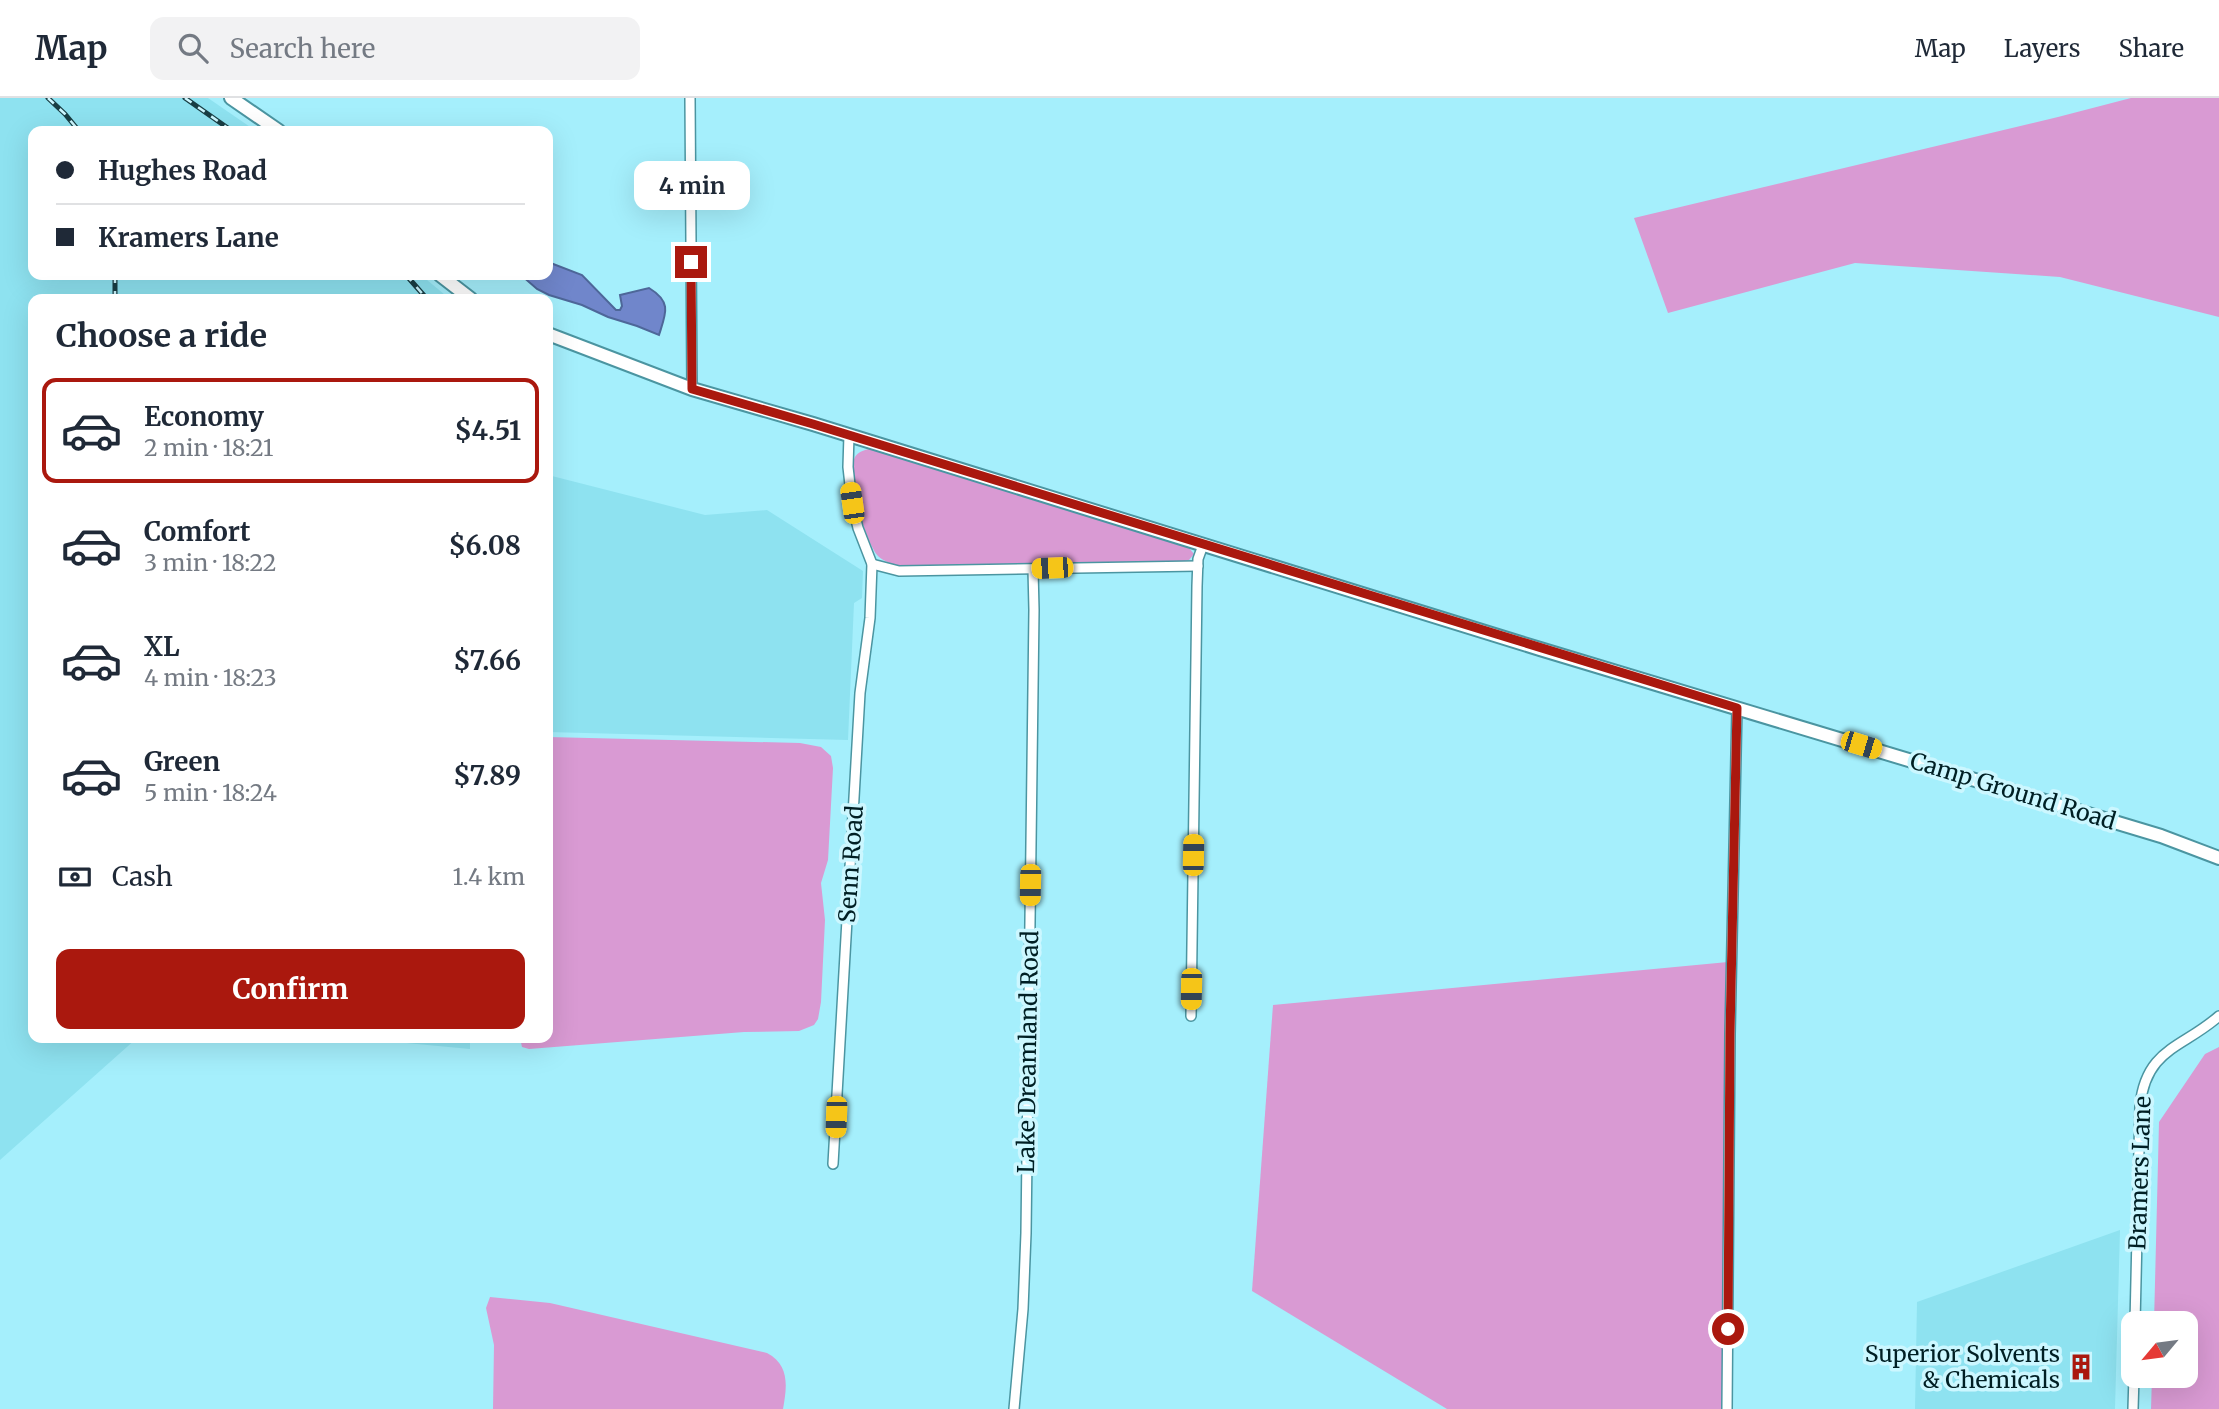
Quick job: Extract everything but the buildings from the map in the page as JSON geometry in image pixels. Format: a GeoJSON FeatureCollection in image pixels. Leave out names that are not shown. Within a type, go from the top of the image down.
{"type":"FeatureCollection","features":[{"type":"Feature","properties":{"kind":"street"},"geometry":{"type":"LineString","coordinates":[[231,98],[272,126]]}},
{"type":"Feature","properties":{"kind":"street"},"geometry":{"type":"LineString","coordinates":[[690,98],[692,389]]}},
{"type":"Feature","properties":{"kind":"street"},"geometry":{"type":"LineString","coordinates":[[446,280],[465,294]]}},
{"type":"Feature","properties":{"kind":"street","name":"Camp Ground Road"},"geometry":{"type":"LineString","coordinates":[[553,336],[692,389],[2161,836],[2219,858]]}},
{"type":"Feature","properties":{"kind":"street"},"geometry":{"type":"LineString","coordinates":[[849,435],[848,467],[852,503],[872,564],[899,571],[1198,566]]}},
{"type":"Feature","properties":{"kind":"street"},"geometry":{"type":"LineString","coordinates":[[1191,1016],[1198,566],[1203,545]]}},
{"type":"Feature","properties":{"kind":"street","name":"Senn Road"},"geometry":{"type":"LineString","coordinates":[[833,1164],[860,693],[870,618],[872,564]]}},
{"type":"Feature","properties":{"kind":"street","name":"Lake Dreamland Road"},"geometry":{"type":"LineString","coordinates":[[1014,1409],[1023,1309],[1026,1233],[1033,569]]}},
{"type":"Feature","properties":{"kind":"street"},"geometry":{"type":"LineString","coordinates":[[1727,1409],[1730,1034],[1737,708]]}},
{"type":"Feature","properties":{"kind":"street","name":"Bramers Lane"},"geometry":{"type":"LineString","coordinates":[[2135,1311],[2140,1106],[2143,1086],[2159,1058],[2219,1016]]}},
{"type":"Feature","properties":{"kind":"street"},"geometry":{"type":"LineString","coordinates":[[2133,1409],[2134,1388]]}},
{"type":"Feature","properties":{"kind":"shaded area"},"geometry":{"type":"Polygon","coordinates":[[[0,98],[208,98],[249,126],[28,126],[28,280],[427,280],[444,294],[28,294],[28,1043],[131,1043],[0,1160],[0,98]]]}},
{"type":"Feature","properties":{"kind":"shaded area"},"geometry":{"type":"Polygon","coordinates":[[[2131,98],[2219,98],[2219,317],[2060,277],[1855,263],[1668,313],[1634,218],[2058,117],[2131,98]]]}},
{"type":"Feature","properties":{"kind":"shaded area"},"geometry":{"type":"Polygon","coordinates":[[[553,264],[582,275],[616,310],[620,310],[622,306],[620,295],[649,288],[664,303],[664,320],[659,335],[537,289],[527,280],[553,280],[553,264]]]}},
{"type":"Feature","properties":{"kind":"shaded area"},"geometry":{"type":"Polygon","coordinates":[[[869,449],[1189,548],[1194,554],[1189,560],[1172,564],[899,566],[881,559],[874,550],[858,508],[853,465],[856,455],[869,449]]]}},
{"type":"Feature","properties":{"kind":"shaded area"},"geometry":{"type":"Polygon","coordinates":[[[553,476],[705,515],[767,510],[863,571],[862,598],[854,603],[848,740],[553,732],[553,476]]]}},
{"type":"Feature","properties":{"kind":"shaded area"},"geometry":{"type":"Polygon","coordinates":[[[553,737],[800,743],[821,747],[831,756],[833,768],[828,860],[821,883],[825,920],[821,1002],[814,1025],[799,1031],[744,1032],[529,1049],[522,1047],[521,1043],[553,1043],[553,737]]]}},
{"type":"Feature","properties":{"kind":"shaded area"},"geometry":{"type":"Polygon","coordinates":[[[1728,962],[1724,1409],[1447,1409],[1252,1291],[1273,1005],[1728,962]]]}},
{"type":"Feature","properties":{"kind":"shaded area"},"geometry":{"type":"Polygon","coordinates":[[[406,1043],[470,1043],[470,1049],[406,1043]]]}},
{"type":"Feature","properties":{"kind":"shaded area"},"geometry":{"type":"Polygon","coordinates":[[[2219,1047],[2219,1409],[2151,1409],[2152,1388],[2198,1388],[2198,1311],[2154,1311],[2159,1122],[2205,1054],[2219,1047]]]}},
{"type":"Feature","properties":{"kind":"shaded area"},"geometry":{"type":"Polygon","coordinates":[[[2120,1230],[2115,1409],[1915,1409],[1917,1302],[2120,1230]]]}},
{"type":"Feature","properties":{"kind":"shaded area"},"geometry":{"type":"Polygon","coordinates":[[[490,1297],[550,1303],[767,1353],[780,1364],[785,1377],[783,1409],[493,1409],[494,1345],[486,1308],[490,1297]]]}},
{"type":"Feature","properties":{"kind":"railway"},"geometry":{"type":"LineString","coordinates":[[48,98],[75,126]]}},
{"type":"Feature","properties":{"kind":"railway"},"geometry":{"type":"LineString","coordinates":[[185,98],[225,126]]}},
{"type":"Feature","properties":{"kind":"railway"},"geometry":{"type":"LineString","coordinates":[[115,280],[115,294]]}},
{"type":"Feature","properties":{"kind":"railway"},"geometry":{"type":"LineString","coordinates":[[410,280],[423,294]]}},
{"type":"Feature","properties":{"kind":"place","name":"Superior Solvents & Chemicals"},"geometry":{"type":"Point","coordinates":[2081,1367]}},
{"type":"Feature","properties":{"kind":"route"},"geometry":{"type":"LineString","coordinates":[[691,262],[692,389],[1737,708],[1730,1034],[1728,1329]]}}]}
